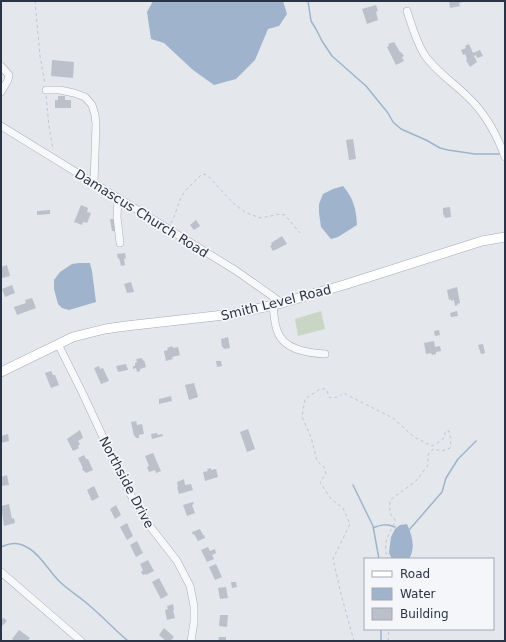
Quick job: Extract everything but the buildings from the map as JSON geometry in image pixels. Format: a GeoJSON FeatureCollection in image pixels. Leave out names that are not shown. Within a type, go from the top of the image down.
{"type":"FeatureCollection","features":[{"type":"Feature","properties":{"kind":"main road","name":"Smith Level Road"},"geometry":{"type":"LineString","coordinates":[[1,372],[58,344],[105,329],[233,314],[277,304],[347,284],[482,241],[505,237]]}},
{"type":"Feature","properties":{"kind":"street"},"geometry":{"type":"LineString","coordinates":[[407,11],[418,43],[425,55],[432,64],[468,97],[482,113],[496,135],[505,158]]}},
{"type":"Feature","properties":{"kind":"street"},"geometry":{"type":"LineString","coordinates":[[1,66],[8,75],[8,80],[1,92]]}},
{"type":"Feature","properties":{"kind":"street"},"geometry":{"type":"LineString","coordinates":[[46,90],[60,90],[74,93],[85,97],[92,105],[96,124],[94,183]]}},
{"type":"Feature","properties":{"kind":"street","name":"Damascus Church Road"},"geometry":{"type":"LineString","coordinates":[[1,126],[235,270],[277,304]]}},
{"type":"Feature","properties":{"kind":"street"},"geometry":{"type":"LineString","coordinates":[[118,198],[117,217],[120,243]]}},
{"type":"Feature","properties":{"kind":"street"},"geometry":{"type":"LineString","coordinates":[[277,304],[277,331],[280,338],[296,349],[325,354]]}},
{"type":"Feature","properties":{"kind":"street","name":"Northside Drive"},"geometry":{"type":"LineString","coordinates":[[58,344],[133,499],[149,525],[177,561],[190,586],[194,606],[191,641]]}},
{"type":"Feature","properties":{"kind":"street"},"geometry":{"type":"LineString","coordinates":[[1,572],[81,641]]}},
{"type":"Feature","properties":{"kind":"path"},"geometry":{"type":"LineString","coordinates":[[35,1],[40,56],[46,90],[49,126],[55,158]]}},
{"type":"Feature","properties":{"kind":"path"},"geometry":{"type":"LineString","coordinates":[[167,228],[174,218],[183,194],[203,174],[207,175],[233,203],[246,213],[261,218],[280,214],[285,215],[300,233]]}},
{"type":"Feature","properties":{"kind":"path"},"geometry":{"type":"LineString","coordinates":[[354,641],[333,559],[350,524],[343,508],[331,499],[320,482],[326,474],[324,467],[317,461],[311,437],[302,417],[305,399],[320,389],[326,390],[330,398],[339,397],[343,393],[393,418],[414,438],[432,446],[442,440],[445,436],[445,432],[448,430],[452,440],[450,448],[442,450],[434,449],[428,455],[428,465],[416,481],[390,500],[389,510],[391,517],[395,519],[395,522],[386,540],[385,552],[388,558]]}},
{"type":"Feature","properties":{"kind":"path"},"geometry":{"type":"LineString","coordinates":[[388,641],[389,630]]}},
{"type":"Feature","properties":{"kind":"green space"},"geometry":{"type":"Polygon","coordinates":[[[321,311],[325,329],[298,336],[295,319],[321,311]]]}},
{"type":"Feature","properties":{"kind":"water"},"geometry":{"type":"Polygon","coordinates":[[[153,1],[283,1],[287,14],[279,26],[268,29],[255,60],[236,79],[214,85],[193,70],[164,43],[151,39],[147,12],[153,1]]]}},
{"type":"Feature","properties":{"kind":"water"},"geometry":{"type":"Polygon","coordinates":[[[343,186],[350,195],[354,204],[357,225],[338,237],[331,239],[321,227],[319,204],[323,194],[343,186]]]}},
{"type":"Feature","properties":{"kind":"water"},"geometry":{"type":"Polygon","coordinates":[[[90,263],[96,302],[69,310],[62,308],[58,304],[54,289],[54,280],[60,272],[72,264],[90,263]]]}},
{"type":"Feature","properties":{"kind":"water"},"geometry":{"type":"Polygon","coordinates":[[[407,524],[410,533],[413,546],[410,558],[392,558],[389,553],[391,537],[395,529],[400,525],[407,524]]]}},
{"type":"Feature","properties":{"kind":"waterway"},"geometry":{"type":"LineString","coordinates":[[308,1],[311,21],[332,56],[366,86],[388,113],[393,122],[401,129],[440,148],[475,154],[499,154]]}},
{"type":"Feature","properties":{"kind":"waterway"},"geometry":{"type":"LineString","coordinates":[[409,530],[442,492],[446,478],[458,459],[476,441]]}},
{"type":"Feature","properties":{"kind":"waterway"},"geometry":{"type":"LineString","coordinates":[[353,485],[373,526],[379,558]]}},
{"type":"Feature","properties":{"kind":"waterway"},"geometry":{"type":"LineString","coordinates":[[373,528],[384,525],[395,527]]}},
{"type":"Feature","properties":{"kind":"waterway"},"geometry":{"type":"LineString","coordinates":[[1,547],[9,544],[16,544],[30,549],[38,556],[59,581],[90,606],[128,641]]}},
{"type":"Feature","properties":{"kind":"waterway"},"geometry":{"type":"LineString","coordinates":[[381,630],[381,641]]}}]}
